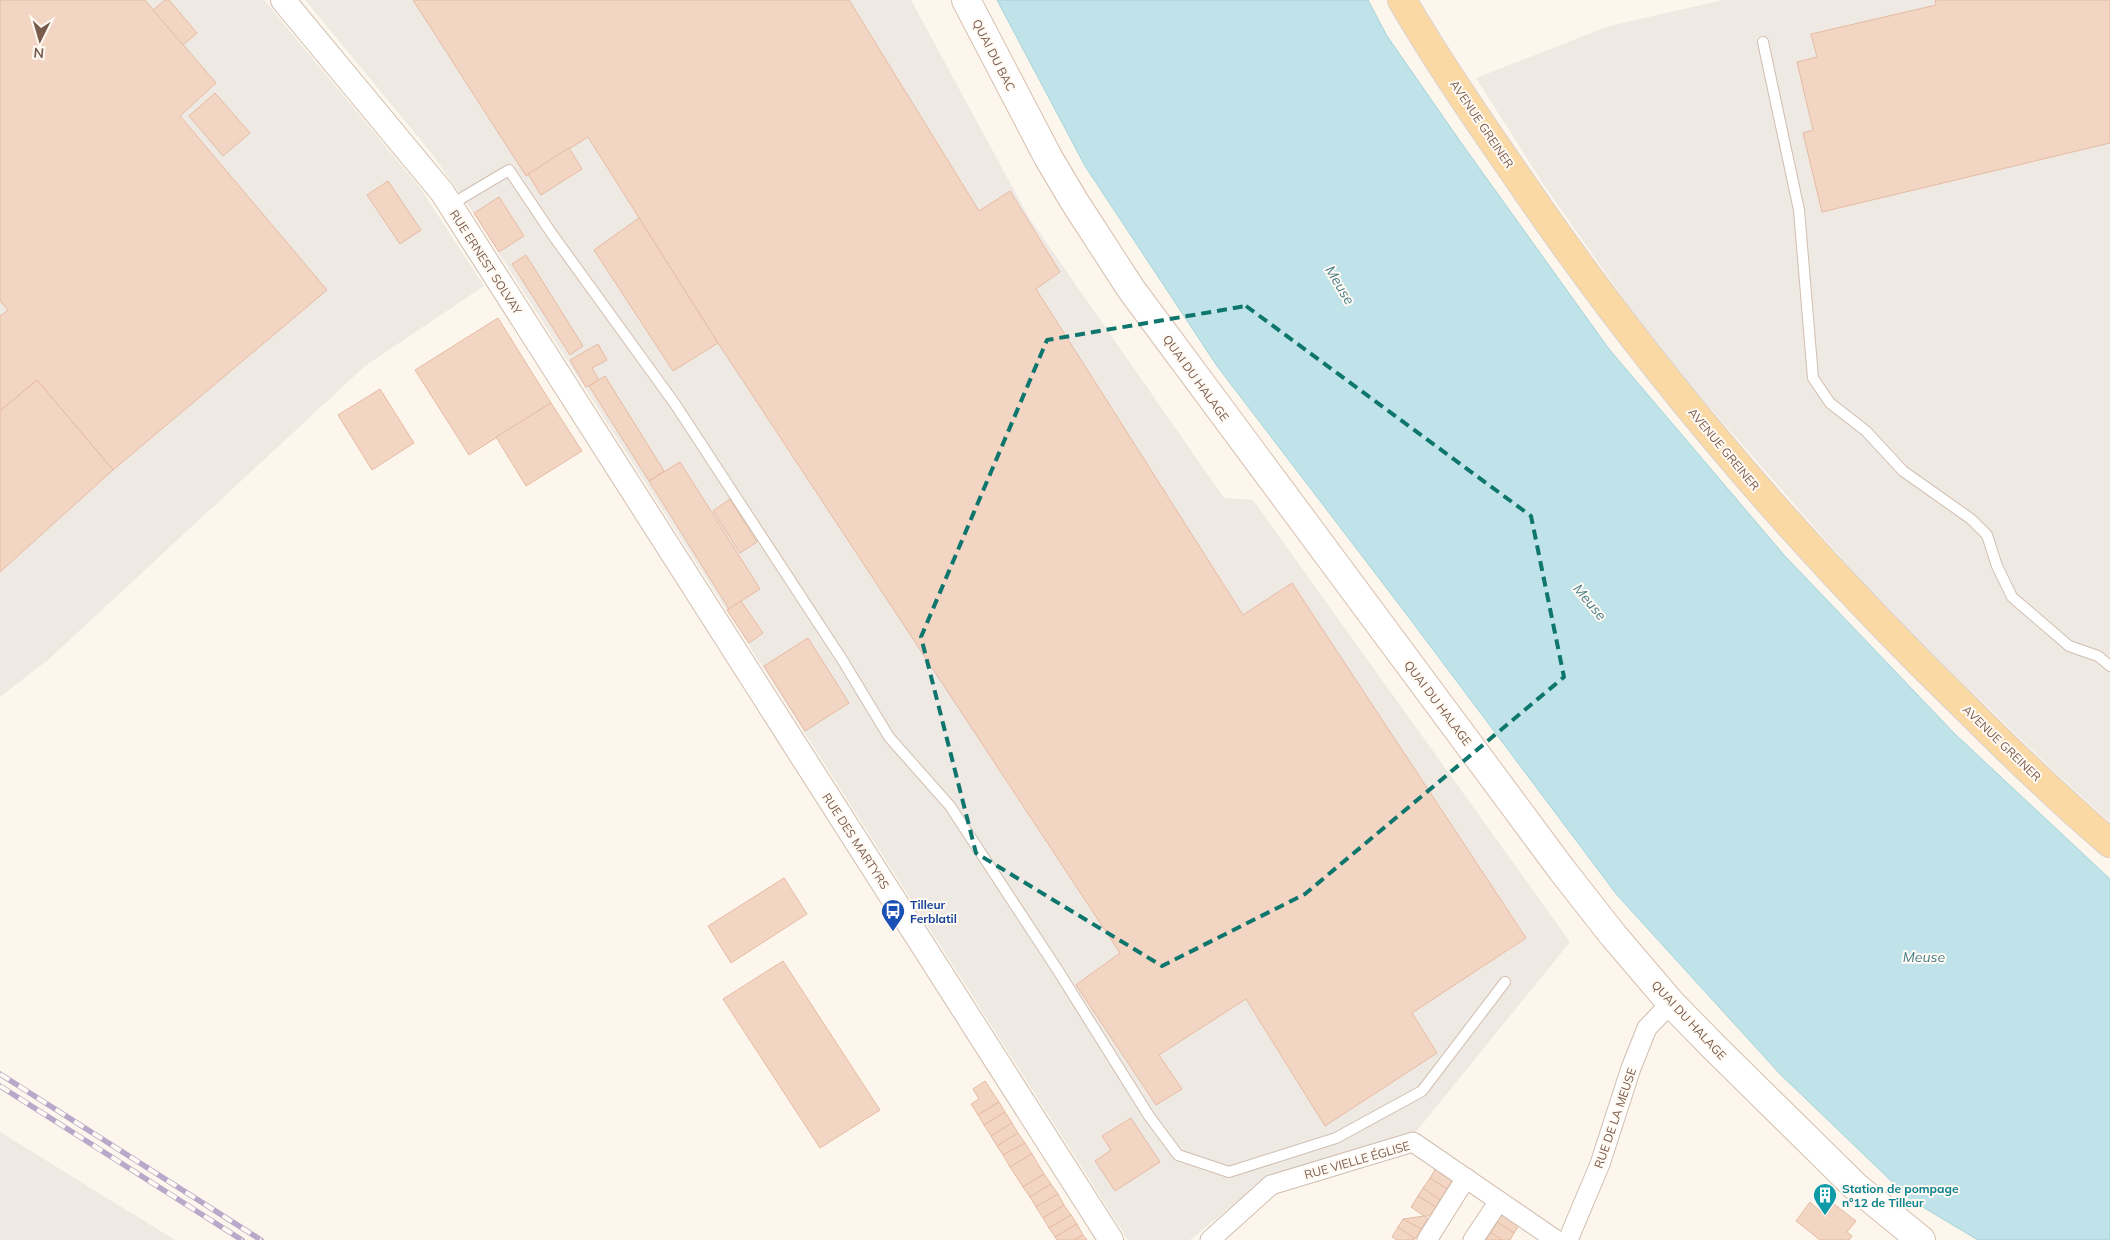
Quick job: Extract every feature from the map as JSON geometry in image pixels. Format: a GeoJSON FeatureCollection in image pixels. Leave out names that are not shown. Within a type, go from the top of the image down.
{"type":"FeatureCollection","features":[{"type":"Feature","properties":{"kind":"main road","name":"QUAI DU BAC"},"geometry":{"type":"LineString","coordinates":[[966,0],[1022,110]]}},
{"type":"Feature","properties":{"kind":"main road","name":"AVENUE GREINER"},"geometry":{"type":"LineString","coordinates":[[1402,0],[1482,126],[1568,250],[1641,348],[1720,446],[1843,584],[1924,668],[2015,756],[2110,843]]}},
{"type":"Feature","properties":{"kind":"main road","name":"QUAI DU HALAGE"},"geometry":{"type":"LineString","coordinates":[[1022,110],[1074,201],[1131,289],[1562,870],[1671,1003],[1763,1097],[1855,1186],[1921,1240]]}},
{"type":"Feature","properties":{"kind":"street","name":"RUE ERNEST SOLVAY"},"geometry":{"type":"LineString","coordinates":[[283,0],[450,205],[665,542]]}},
{"type":"Feature","properties":{"kind":"street","name":"RUE DES MARTYRS"},"geometry":{"type":"LineString","coordinates":[[665,542],[1111,1240]]}},
{"type":"Feature","properties":{"kind":"street","name":"RUE DE LA MEUSE"},"geometry":{"type":"LineString","coordinates":[[1568,1240],[1600,1164],[1631,1068],[1647,1028],[1671,1003]]}},
{"type":"Feature","properties":{"kind":"street","name":"RUE VIELLE ÉGLISE"},"geometry":{"type":"LineString","coordinates":[[1210,1240],[1271,1185],[1413,1142],[1556,1240]]}},
{"type":"Feature","properties":{"kind":"street"},"geometry":{"type":"LineString","coordinates":[[1427,1240],[1466,1178]]}},
{"type":"Feature","properties":{"kind":"street"},"geometry":{"type":"LineString","coordinates":[[1474,1240],[1499,1201]]}},
{"type":"Feature","properties":{"kind":"lane"},"geometry":{"type":"LineString","coordinates":[[1763,42],[1799,210],[1813,378],[1830,403],[1866,431],[1903,471],[1971,519],[1987,535],[1997,566],[2012,597],[2069,646],[2098,656],[2110,666]]}},
{"type":"Feature","properties":{"kind":"lane"},"geometry":{"type":"LineString","coordinates":[[450,205],[509,170],[552,234],[675,404],[843,660],[889,737],[950,806],[1057,969],[1149,1116],[1178,1155],[1230,1172],[1336,1138],[1422,1091],[1505,982]]}},
{"type":"Feature","properties":{"kind":"highlighted area"},"geometry":{"type":"Polygon","coordinates":[[[1246,306],[1531,516],[1564,677],[1305,894],[1162,966],[976,853],[921,637],[1047,340],[1246,306]]]}},
{"type":"Feature","properties":{"kind":"shaded area"},"geometry":{"type":"Polygon","coordinates":[[[0,0],[264,0],[421,189],[484,286],[365,366],[49,659],[0,697],[0,0]]]}},
{"type":"Feature","properties":{"kind":"shaded area"},"geometry":{"type":"Polygon","coordinates":[[[305,0],[911,0],[1028,216],[1224,498],[1253,500],[1570,942],[1415,1133],[1261,1182],[1190,1240],[1128,1240],[470,208],[429,150],[305,0]]]}},
{"type":"Feature","properties":{"kind":"shaded area"},"geometry":{"type":"Polygon","coordinates":[[[1723,0],[2110,0],[2110,822],[2058,775],[1886,609],[1662,353],[1543,184],[1476,78],[1609,26],[1723,0]]]}},
{"type":"Feature","properties":{"kind":"shaded area"},"geometry":{"type":"Polygon","coordinates":[[[0,1132],[175,1240],[0,1240],[0,1132]]]}},
{"type":"Feature","properties":{"kind":"water","name":"Meuse"},"geometry":{"type":"Polygon","coordinates":[[[997,0],[1368,0],[1387,36],[1609,349],[1784,555],[1955,734],[2110,879],[2110,1240],[1978,1240],[1911,1200],[1780,1074],[1617,895],[1217,366],[1085,166],[997,0]]]}},
{"type":"Feature","properties":{"kind":"building"},"geometry":{"type":"Polygon","coordinates":[[[0,0],[145,0],[216,83],[180,116],[327,290],[113,470],[37,380],[0,411],[0,316],[8,310],[0,301],[0,0]]]}},
{"type":"Feature","properties":{"kind":"building"},"geometry":{"type":"Polygon","coordinates":[[[165,0],[169,0],[197,33],[183,45],[153,10],[165,0]]]}},
{"type":"Feature","properties":{"kind":"building"},"geometry":{"type":"Polygon","coordinates":[[[413,0],[849,0],[979,211],[1010,191],[1060,272],[1036,289],[1243,615],[1292,583],[1526,938],[1412,1013],[1437,1053],[1325,1126],[1246,999],[1159,1055],[1182,1089],[1156,1105],[1076,985],[1120,953],[718,343],[588,137],[526,176],[413,0]]]}},
{"type":"Feature","properties":{"kind":"building"},"geometry":{"type":"Polygon","coordinates":[[[1935,0],[2110,0],[2110,143],[1822,212],[1803,133],[1813,130],[1797,62],[1817,57],[1811,34],[1936,5],[1935,0]]]}},
{"type":"Feature","properties":{"kind":"building"},"geometry":{"type":"Polygon","coordinates":[[[215,93],[250,133],[223,156],[189,116],[215,93]]]}},
{"type":"Feature","properties":{"kind":"building"},"geometry":{"type":"Polygon","coordinates":[[[569,148],[582,169],[541,195],[528,174],[569,148]]]}},
{"type":"Feature","properties":{"kind":"building"},"geometry":{"type":"Polygon","coordinates":[[[388,181],[421,230],[400,244],[367,195],[388,181]]]}},
{"type":"Feature","properties":{"kind":"building"},"geometry":{"type":"Polygon","coordinates":[[[499,197],[524,236],[499,252],[474,213],[499,197]]]}},
{"type":"Feature","properties":{"kind":"building"},"geometry":{"type":"Polygon","coordinates":[[[639,218],[718,343],[673,371],[594,250],[639,218]]]}},
{"type":"Feature","properties":{"kind":"building"},"geometry":{"type":"Polygon","coordinates":[[[526,255],[583,346],[570,355],[512,264],[526,255]]]}},
{"type":"Feature","properties":{"kind":"building"},"geometry":{"type":"Polygon","coordinates":[[[498,318],[551,403],[469,455],[415,370],[498,318]]]}},
{"type":"Feature","properties":{"kind":"building"},"geometry":{"type":"Polygon","coordinates":[[[598,344],[607,360],[592,368],[599,380],[586,387],[570,360],[598,344]]]}},
{"type":"Feature","properties":{"kind":"building"},"geometry":{"type":"Polygon","coordinates":[[[605,376],[664,471],[649,481],[589,386],[605,376]]]}},
{"type":"Feature","properties":{"kind":"building"},"geometry":{"type":"Polygon","coordinates":[[[37,380],[113,470],[0,572],[0,411],[37,380]]]}},
{"type":"Feature","properties":{"kind":"building"},"geometry":{"type":"Polygon","coordinates":[[[380,389],[414,443],[372,470],[338,415],[380,389]]]}},
{"type":"Feature","properties":{"kind":"building"},"geometry":{"type":"Polygon","coordinates":[[[551,403],[582,451],[526,486],[496,437],[551,403]]]}},
{"type":"Feature","properties":{"kind":"building"},"geometry":{"type":"Polygon","coordinates":[[[680,462],[760,589],[729,609],[649,481],[680,462]]]}},
{"type":"Feature","properties":{"kind":"building"},"geometry":{"type":"Polygon","coordinates":[[[730,499],[757,542],[740,553],[713,511],[730,499]]]}},
{"type":"Feature","properties":{"kind":"building"},"geometry":{"type":"Polygon","coordinates":[[[741,601],[763,633],[749,643],[727,610],[741,601]]]}},
{"type":"Feature","properties":{"kind":"building"},"geometry":{"type":"Polygon","coordinates":[[[808,638],[849,703],[805,731],[764,666],[808,638]]]}},
{"type":"Feature","properties":{"kind":"building"},"geometry":{"type":"Polygon","coordinates":[[[784,878],[807,914],[731,963],[708,926],[784,878]]]}},
{"type":"Feature","properties":{"kind":"building"},"geometry":{"type":"Polygon","coordinates":[[[783,961],[880,1110],[820,1148],[723,999],[783,961]]]}},
{"type":"Feature","properties":{"kind":"building"},"geometry":{"type":"Polygon","coordinates":[[[985,1081],[999,1102],[978,1115],[971,1104],[979,1099],[973,1089],[985,1081]]]}},
{"type":"Feature","properties":{"kind":"building"},"geometry":{"type":"Polygon","coordinates":[[[999,1102],[1005,1112],[984,1125],[978,1115],[999,1102]]]}},
{"type":"Feature","properties":{"kind":"building"},"geometry":{"type":"Polygon","coordinates":[[[1005,1112],[1012,1123],[991,1136],[984,1125],[1005,1112]]]}},
{"type":"Feature","properties":{"kind":"building"},"geometry":{"type":"Polygon","coordinates":[[[1131,1118],[1160,1162],[1115,1191],[1095,1161],[1111,1150],[1102,1136],[1131,1118]]]}},
{"type":"Feature","properties":{"kind":"building"},"geometry":{"type":"Polygon","coordinates":[[[1012,1123],[1018,1133],[997,1146],[991,1136],[1012,1123]]]}},
{"type":"Feature","properties":{"kind":"building"},"geometry":{"type":"Polygon","coordinates":[[[1018,1133],[1025,1143],[1003,1155],[997,1146],[1018,1133]]]}},
{"type":"Feature","properties":{"kind":"building"},"geometry":{"type":"Polygon","coordinates":[[[1025,1143],[1032,1154],[1010,1167],[1003,1155],[1025,1143]]]}},
{"type":"Feature","properties":{"kind":"building"},"geometry":{"type":"Polygon","coordinates":[[[1032,1154],[1044,1174],[1023,1187],[1010,1167],[1032,1154]]]}},
{"type":"Feature","properties":{"kind":"building"},"geometry":{"type":"Polygon","coordinates":[[[1436,1168],[1453,1179],[1447,1189],[1430,1178],[1436,1168]]]}},
{"type":"Feature","properties":{"kind":"building"},"geometry":{"type":"Polygon","coordinates":[[[1044,1174],[1051,1184],[1030,1197],[1023,1187],[1044,1174]]]}},
{"type":"Feature","properties":{"kind":"building"},"geometry":{"type":"Polygon","coordinates":[[[1430,1178],[1447,1189],[1440,1200],[1423,1188],[1430,1178]]]}},
{"type":"Feature","properties":{"kind":"building"},"geometry":{"type":"Polygon","coordinates":[[[1051,1184],[1058,1194],[1036,1207],[1030,1197],[1051,1184]]]}},
{"type":"Feature","properties":{"kind":"building"},"geometry":{"type":"Polygon","coordinates":[[[1423,1188],[1440,1200],[1436,1207],[1418,1196],[1423,1188]]]}},
{"type":"Feature","properties":{"kind":"building"},"geometry":{"type":"Polygon","coordinates":[[[1058,1194],[1064,1205],[1043,1218],[1036,1207],[1058,1194]]]}},
{"type":"Feature","properties":{"kind":"building"},"geometry":{"type":"Polygon","coordinates":[[[1418,1196],[1436,1207],[1430,1216],[1424,1216],[1411,1207],[1418,1196]]]}},
{"type":"Feature","properties":{"kind":"building","name":"Station de pompage n°12 de Tilleur"},"geometry":{"type":"Polygon","coordinates":[[[1830,1201],[1856,1221],[1847,1232],[1852,1236],[1849,1240],[1820,1240],[1796,1221],[1810,1202],[1821,1212],[1830,1201]]]}},
{"type":"Feature","properties":{"kind":"building"},"geometry":{"type":"Polygon","coordinates":[[[1064,1205],[1071,1215],[1049,1228],[1043,1218],[1064,1205]]]}},
{"type":"Feature","properties":{"kind":"building"},"geometry":{"type":"Polygon","coordinates":[[[1503,1213],[1520,1224],[1514,1233],[1497,1222],[1503,1213]]]}},
{"type":"Feature","properties":{"kind":"building"},"geometry":{"type":"Polygon","coordinates":[[[1071,1215],[1077,1224],[1055,1237],[1049,1228],[1071,1215]]]}},
{"type":"Feature","properties":{"kind":"building"},"geometry":{"type":"Polygon","coordinates":[[[1424,1216],[1428,1219],[1421,1229],[1403,1219],[1424,1216]]]}},
{"type":"Feature","properties":{"kind":"building"},"geometry":{"type":"Polygon","coordinates":[[[1403,1219],[1421,1229],[1415,1239],[1398,1227],[1403,1219]]]}},
{"type":"Feature","properties":{"kind":"building"},"geometry":{"type":"Polygon","coordinates":[[[1497,1222],[1514,1233],[1510,1240],[1502,1240],[1491,1233],[1497,1222]]]}},
{"type":"Feature","properties":{"kind":"building"},"geometry":{"type":"Polygon","coordinates":[[[1077,1224],[1083,1235],[1074,1240],[1057,1240],[1055,1237],[1077,1224]]]}},
{"type":"Feature","properties":{"kind":"building"},"geometry":{"type":"Polygon","coordinates":[[[1398,1227],[1415,1239],[1397,1240],[1392,1237],[1398,1227]]]}},
{"type":"Feature","properties":{"kind":"building"},"geometry":{"type":"Polygon","coordinates":[[[1491,1233],[1502,1240],[1486,1240],[1491,1233]]]}},
{"type":"Feature","properties":{"kind":"building"},"geometry":{"type":"Polygon","coordinates":[[[1083,1235],[1087,1240],[1074,1240],[1083,1235]]]}},
{"type":"Feature","properties":{"kind":"railway"},"geometry":{"type":"LineString","coordinates":[[0,1074],[261,1240]]}},
{"type":"Feature","properties":{"kind":"railway"},"geometry":{"type":"LineString","coordinates":[[0,1086],[242,1240]]}},
{"type":"Feature","properties":{"kind":"place","name":"Tilleur Ferblatil"},"geometry":{"type":"Point","coordinates":[893,932]}},
{"type":"Feature","properties":{"kind":"place","name":"Station de pompage n°12 de Tilleur"},"geometry":{"type":"Point","coordinates":[1825,1216]}}]}
